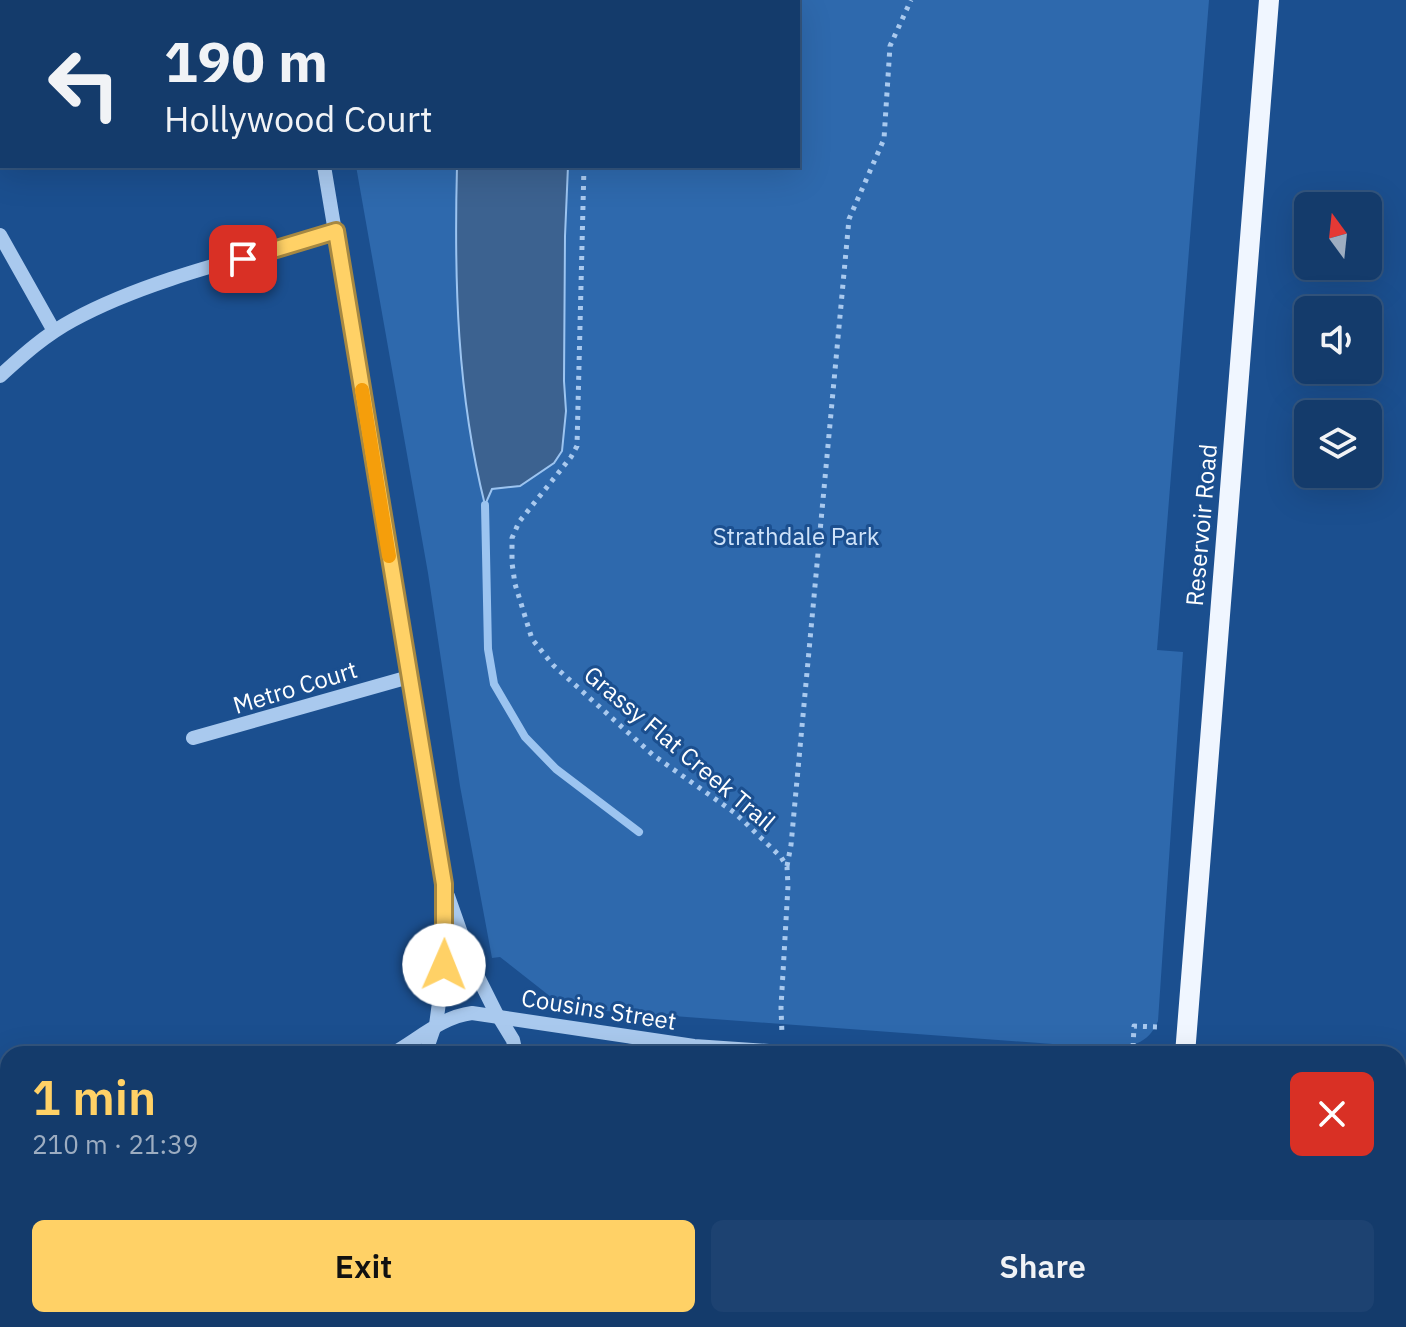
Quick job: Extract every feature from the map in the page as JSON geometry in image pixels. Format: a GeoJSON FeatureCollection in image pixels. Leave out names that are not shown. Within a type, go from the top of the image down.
{"type":"FeatureCollection","features":[{"type":"Feature","properties":{"kind":"main road","name":"Reservoir Road"},"geometry":{"type":"LineString","coordinates":[[1186,1046],[1269,0]]}},
{"type":"Feature","properties":{"kind":"street"},"geometry":{"type":"LineString","coordinates":[[324,168],[444,884],[444,965],[435,1026],[428,1046]]}},
{"type":"Feature","properties":{"kind":"street"},"geometry":{"type":"LineString","coordinates":[[0,376],[54,331],[94,310],[136,293],[336,231]]}},
{"type":"Feature","properties":{"kind":"street"},"geometry":{"type":"LineString","coordinates":[[0,235],[54,331]]}},
{"type":"Feature","properties":{"kind":"street","name":"Metro Court"},"geometry":{"type":"LineString","coordinates":[[193,738],[409,677]]}},
{"type":"Feature","properties":{"kind":"street"},"geometry":{"type":"LineString","coordinates":[[444,884],[473,967],[514,1046]]}},
{"type":"Feature","properties":{"kind":"street","name":"Cousins Street"},"geometry":{"type":"LineString","coordinates":[[404,1046],[458,1015],[498,1016],[694,1046]]}},
{"type":"Feature","properties":{"kind":"path"},"geometry":{"type":"LineString","coordinates":[[782,1046],[787,867],[793,830],[849,219],[884,139],[890,46],[911,0]]}},
{"type":"Feature","properties":{"kind":"path","name":"Grassy Flat Creek Trail"},"geometry":{"type":"LineString","coordinates":[[584,168],[577,446],[519,522],[512,538],[512,563],[522,611],[532,639],[553,665],[653,755],[735,813],[781,857],[787,867]]}},
{"type":"Feature","properties":{"kind":"path"},"geometry":{"type":"LineString","coordinates":[[1133,1046],[1134,1026],[1157,1027]]}},
{"type":"Feature","properties":{"kind":"green space","name":"Strathdale Park"},"geometry":{"type":"Polygon","coordinates":[[[800,0],[1209,0],[1157,650],[1183,652],[1158,1021],[1143,1040],[1122,1046],[1079,1046],[565,1008],[500,957],[492,958],[460,786],[428,573],[356,168],[800,168],[800,0]]]}},
{"type":"Feature","properties":{"kind":"shaded area"},"geometry":{"type":"Polygon","coordinates":[[[457,168],[568,168],[566,411],[562,451],[554,463],[520,486],[492,489],[485,505],[463,379],[456,251],[457,168]]]}},
{"type":"Feature","properties":{"kind":"waterway"},"geometry":{"type":"LineString","coordinates":[[485,505],[488,649],[494,684],[525,737],[556,769],[639,832]]}},
{"type":"Feature","properties":{"kind":"slow traffic"},"geometry":{"type":"LineString","coordinates":[[362,390],[389,556]]}},
{"type":"Feature","properties":{"kind":"route"},"geometry":{"type":"LineString","coordinates":[[243,259],[336,231],[444,884],[444,965]]}}]}
